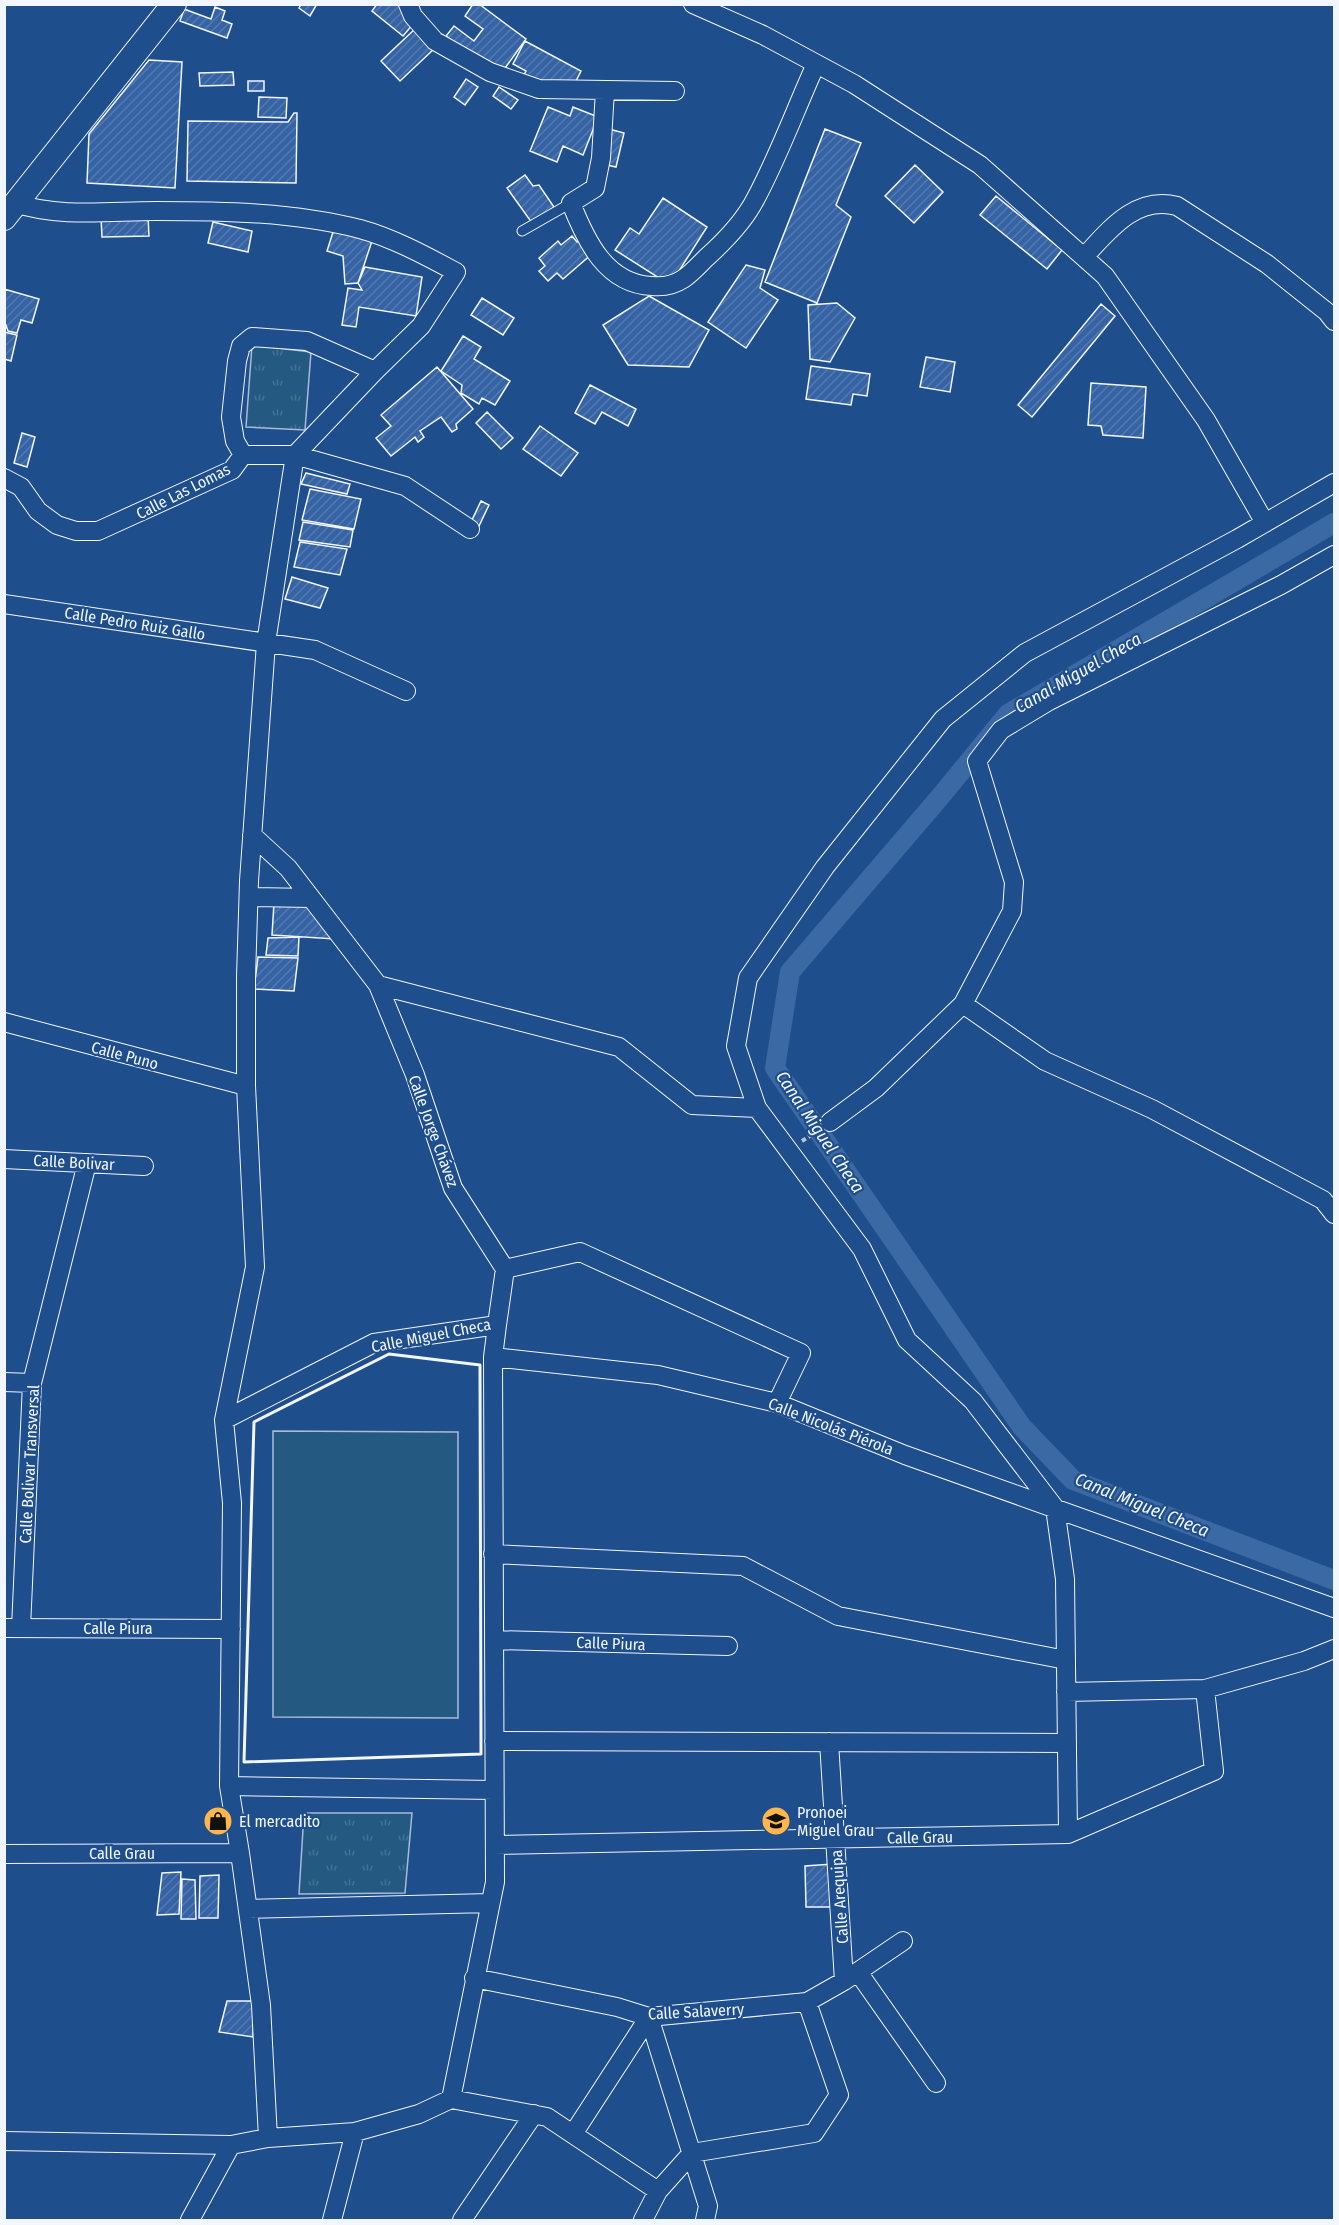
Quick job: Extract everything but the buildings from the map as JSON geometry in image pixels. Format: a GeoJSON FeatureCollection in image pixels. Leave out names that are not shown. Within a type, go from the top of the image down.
{"type":"FeatureCollection","features":[{"type":"Feature","properties":{"kind":"street"},"geometry":{"type":"LineString","coordinates":[[10,211],[174,4]]}},
{"type":"Feature","properties":{"kind":"street"},"geometry":{"type":"LineString","coordinates":[[408,4],[413,16],[435,41],[490,72],[539,89],[675,91]]}},
{"type":"Feature","properties":{"kind":"street"},"geometry":{"type":"LineString","coordinates":[[693,4],[763,35],[854,84],[980,165],[1105,276],[1206,420],[1265,523]]}},
{"type":"Feature","properties":{"kind":"street"},"geometry":{"type":"LineString","coordinates":[[605,90],[601,158],[595,188],[571,203],[601,261],[620,278],[642,286],[669,285],[682,280],[725,241],[756,200],[816,64]]}},
{"type":"Feature","properties":{"kind":"street"},"geometry":{"type":"LineString","coordinates":[[1084,257],[1129,213],[1146,205],[1167,203],[1177,206],[1267,264],[1335,321]]}},
{"type":"Feature","properties":{"kind":"street"},"geometry":{"type":"LineString","coordinates":[[10,211],[31,208],[72,212],[242,212],[304,219],[361,230],[418,252],[456,272],[421,326],[295,455],[266,643],[249,889],[246,1086],[255,1267],[224,1420],[232,1503],[229,1786],[261,2005],[268,2138]]}},
{"type":"Feature","properties":{"kind":"street"},"geometry":{"type":"LineString","coordinates":[[243,455],[235,441],[231,417],[241,346],[252,337],[307,341],[375,371]]}},
{"type":"Feature","properties":{"kind":"street","name":"Calle Las Lomas"},"geometry":{"type":"LineString","coordinates":[[4,478],[21,487],[38,511],[57,525],[76,531],[98,531],[232,470],[243,455],[295,455],[405,486],[470,529]]}},
{"type":"Feature","properties":{"kind":"street"},"geometry":{"type":"LineString","coordinates":[[1068,1834],[1065,1579],[1055,1508],[973,1401],[907,1340],[862,1249],[757,1108],[736,1046],[748,978],[825,867],[943,718],[1025,653],[1335,483]]}},
{"type":"Feature","properties":{"kind":"street"},"geometry":{"type":"LineString","coordinates":[[830,1122],[876,1088],[963,1004],[1012,911],[1014,882],[977,761],[1001,730],[1049,701],[1281,585],[1335,555]]}},
{"type":"Feature","properties":{"kind":"street","name":"Calle Pedro Ruiz Gallo"},"geometry":{"type":"LineString","coordinates":[[4,604],[315,650],[406,691]]}},
{"type":"Feature","properties":{"kind":"street","name":"Calle Jorge Chávez"},"geometry":{"type":"LineString","coordinates":[[252,835],[288,868],[378,985],[415,1075],[453,1188],[505,1269]]}},
{"type":"Feature","properties":{"kind":"street"},"geometry":{"type":"LineString","coordinates":[[249,889],[264,866],[281,863],[288,868]]}},
{"type":"Feature","properties":{"kind":"street"},"geometry":{"type":"LineString","coordinates":[[249,889],[311,898]]}},
{"type":"Feature","properties":{"kind":"street"},"geometry":{"type":"LineString","coordinates":[[378,985],[619,1047],[692,1105],[757,1108]]}},
{"type":"Feature","properties":{"kind":"street"},"geometry":{"type":"LineString","coordinates":[[963,1004],[1045,1061],[1152,1108],[1323,1200],[1335,1214]]}},
{"type":"Feature","properties":{"kind":"street","name":"Calle Puno"},"geometry":{"type":"LineString","coordinates":[[4,1022],[246,1086]]}},
{"type":"Feature","properties":{"kind":"street","name":"Calle Bolivar"},"geometry":{"type":"LineString","coordinates":[[4,1159],[144,1166]]}},
{"type":"Feature","properties":{"kind":"street","name":"Calle Bolivar Transversal"},"geometry":{"type":"LineString","coordinates":[[13,1628],[32,1383],[87,1163]]}},
{"type":"Feature","properties":{"kind":"street"},"geometry":{"type":"LineString","coordinates":[[505,1269],[580,1252],[801,1353],[777,1403]]}},
{"type":"Feature","properties":{"kind":"street","name":"Calle Miguel Checa"},"geometry":{"type":"LineString","coordinates":[[224,1420],[374,1343],[497,1325],[505,1269]]}},
{"type":"Feature","properties":{"kind":"street"},"geometry":{"type":"LineString","coordinates":[[451,2099],[495,1882],[492,1357],[497,1325]]}},
{"type":"Feature","properties":{"kind":"street","name":"Calle Nicolás Piérola"},"geometry":{"type":"LineString","coordinates":[[492,1357],[658,1375],[777,1403],[905,1455],[1335,1608]]}},
{"type":"Feature","properties":{"kind":"street"},"geometry":{"type":"LineString","coordinates":[[4,1382],[32,1383]]}},
{"type":"Feature","properties":{"kind":"street"},"geometry":{"type":"LineString","coordinates":[[493,1554],[743,1566],[838,1616],[1065,1660]]}},
{"type":"Feature","properties":{"kind":"street","name":"Calle Piura"},"geometry":{"type":"LineString","coordinates":[[13,1628],[231,1629]]}},
{"type":"Feature","properties":{"kind":"street","name":"Calle Piura"},"geometry":{"type":"LineString","coordinates":[[494,1640],[728,1646]]}},
{"type":"Feature","properties":{"kind":"street"},"geometry":{"type":"LineString","coordinates":[[1066,1692],[1205,1689],[1304,1661],[1335,1649]]}},
{"type":"Feature","properties":{"kind":"street","name":"Calle Grau"},"geometry":{"type":"LineString","coordinates":[[495,1845],[1068,1834],[1214,1771],[1205,1689]]}},
{"type":"Feature","properties":{"kind":"street"},"geometry":{"type":"LineString","coordinates":[[494,1741],[1067,1743]]}},
{"type":"Feature","properties":{"kind":"street","name":"Calle Arequipa"},"geometry":{"type":"LineString","coordinates":[[829,1742],[835,1838],[851,1976]]}},
{"type":"Feature","properties":{"kind":"street"},"geometry":{"type":"LineString","coordinates":[[229,1786],[494,1790]]}},
{"type":"Feature","properties":{"kind":"street","name":"Calle Grau"},"geometry":{"type":"LineString","coordinates":[[4,1854],[240,1853]]}},
{"type":"Feature","properties":{"kind":"street"},"geometry":{"type":"LineString","coordinates":[[248,1909],[490,1903]]}},
{"type":"Feature","properties":{"kind":"street","name":"Calle Salaverry"},"geometry":{"type":"LineString","coordinates":[[474,1978],[617,2007],[649,2017],[807,2002],[903,1941]]}},
{"type":"Feature","properties":{"kind":"street"},"geometry":{"type":"LineString","coordinates":[[851,1976],[936,2083]]}},
{"type":"Feature","properties":{"kind":"street"},"geometry":{"type":"LineString","coordinates":[[643,2220],[658,2192],[692,2153],[814,2133],[839,2095],[807,2002]]}},
{"type":"Feature","properties":{"kind":"street"},"geometry":{"type":"LineString","coordinates":[[573,2134],[649,2017]]}},
{"type":"Feature","properties":{"kind":"street"},"geometry":{"type":"LineString","coordinates":[[649,2017],[708,2206],[705,2220]]}},
{"type":"Feature","properties":{"kind":"street"},"geometry":{"type":"LineString","coordinates":[[4,2141],[231,2145],[268,2138],[355,2132],[419,2114],[451,2099],[547,2117],[658,2192]]}},
{"type":"Feature","properties":{"kind":"street"},"geometry":{"type":"LineString","coordinates":[[462,2220],[534,2114]]}},
{"type":"Feature","properties":{"kind":"street"},"geometry":{"type":"LineString","coordinates":[[332,2220],[355,2132]]}},
{"type":"Feature","properties":{"kind":"street"},"geometry":{"type":"LineString","coordinates":[[190,2220],[231,2145]]}},
{"type":"Feature","properties":{"kind":"lane"},"geometry":{"type":"LineString","coordinates":[[522,231],[571,203]]}},
{"type":"Feature","properties":{"kind":"path"},"geometry":{"type":"LineString","coordinates":[[793,1148],[830,1122]]}},
{"type":"Feature","properties":{"kind":"green space"},"geometry":{"type":"Polygon","coordinates":[[[252,345],[311,352],[305,430],[246,427],[252,345]]]}},
{"type":"Feature","properties":{"kind":"green space"},"geometry":{"type":"Polygon","coordinates":[[[273,1431],[458,1432],[458,1718],[273,1717],[273,1431]]]}},
{"type":"Feature","properties":{"kind":"green space"},"geometry":{"type":"Polygon","coordinates":[[[304,1813],[412,1813],[405,1893],[299,1894],[304,1813]]]}},
{"type":"Feature","properties":{"kind":"waterway","name":"Canal Miguel Checa"},"geometry":{"type":"LineString","coordinates":[[1334,523],[1008,714],[790,972],[775,1068],[1022,1427],[1073,1480],[1334,1580]]}},
{"type":"Feature","properties":{"kind":"wall"},"geometry":{"type":"LineString","coordinates":[[389,1354],[480,1365],[481,1754],[244,1762],[254,1422],[389,1354]]}},
{"type":"Feature","properties":{"kind":"place","name":"El mercadito"},"geometry":{"type":"Point","coordinates":[218,1821]}},
{"type":"Feature","properties":{"kind":"place","name":"Pronoei Miguel Grau"},"geometry":{"type":"Point","coordinates":[776,1821]}}]}
